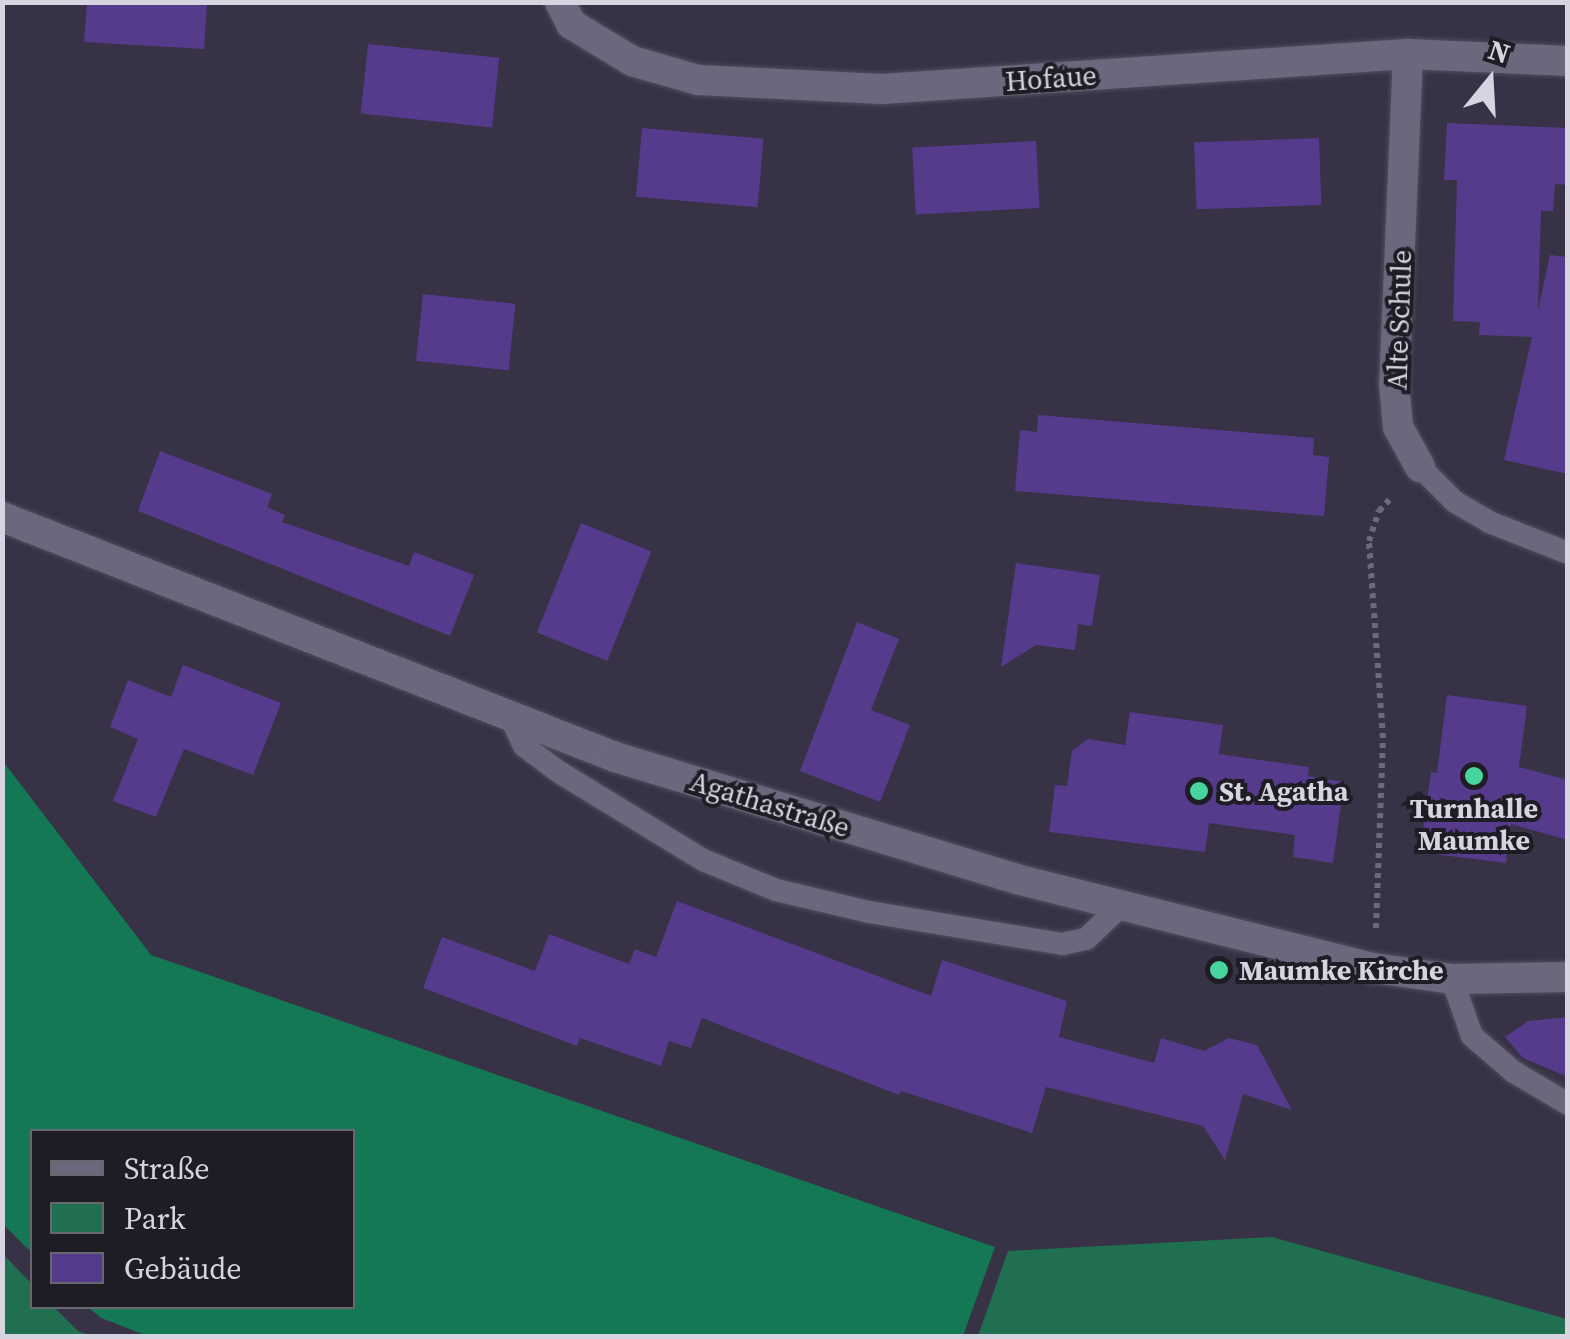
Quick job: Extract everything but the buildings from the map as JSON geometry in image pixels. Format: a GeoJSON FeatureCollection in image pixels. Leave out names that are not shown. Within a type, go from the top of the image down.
{"type":"FeatureCollection","features":[{"type":"Feature","properties":{"kind":"street","name":"Hofaue"},"geometry":{"type":"LineString","coordinates":[[560,2],[570,24],[632,61],[698,80],[882,89],[1408,54],[1568,61]]}},
{"type":"Feature","properties":{"kind":"street","name":"Alte Schule"},"geometry":{"type":"LineString","coordinates":[[1408,54],[1394,383],[1398,427],[1420,467]]}},
{"type":"Feature","properties":{"kind":"street","name":"Agathastraße"},"geometry":{"type":"LineString","coordinates":[[2,517],[615,757],[1016,879],[1374,968],[1452,979],[1568,977]]}},
{"type":"Feature","properties":{"kind":"lane","name":"Alte Schule"},"geometry":{"type":"LineString","coordinates":[[1420,467],[1456,502],[1489,522],[1568,553]]}},
{"type":"Feature","properties":{"kind":"lane"},"geometry":{"type":"LineString","coordinates":[[510,716],[524,746],[574,782],[703,860],[776,890],[869,912],[1062,944],[1086,938],[1120,906]]}},
{"type":"Feature","properties":{"kind":"lane"},"geometry":{"type":"LineString","coordinates":[[1452,979],[1472,1036],[1514,1072],[1568,1104]]}},
{"type":"Feature","properties":{"kind":"path"},"geometry":{"type":"LineString","coordinates":[[1374,968],[1383,738],[1370,541],[1379,511],[1420,467]]}},
{"type":"Feature","properties":{"kind":"green space"},"geometry":{"type":"Polygon","coordinates":[[[2,760],[151,955],[995,1247],[963,1336],[148,1336],[101,1318],[90,1309],[355,1309],[355,1129],[30,1129],[30,1251],[3,1224],[2,760]]]}},
{"type":"Feature","properties":{"kind":"green space"},"geometry":{"type":"Polygon","coordinates":[[[1272,1237],[1567,1319],[1567,1336],[978,1336],[1008,1251],[1272,1237]]]}},
{"type":"Feature","properties":{"kind":"green space"},"geometry":{"type":"Polygon","coordinates":[[[2,1253],[30,1282],[30,1309],[56,1309],[78,1331],[93,1336],[3,1336],[2,1253]]]}},
{"type":"Feature","properties":{"kind":"place","name":"Turnhalle Maumke"},"geometry":{"type":"Point","coordinates":[1474,776]}},
{"type":"Feature","properties":{"kind":"place","name":"St. Agatha"},"geometry":{"type":"Point","coordinates":[1199,791]}},
{"type":"Feature","properties":{"kind":"place","name":"Maumke Kirche"},"geometry":{"type":"Point","coordinates":[1219,970]}}]}
